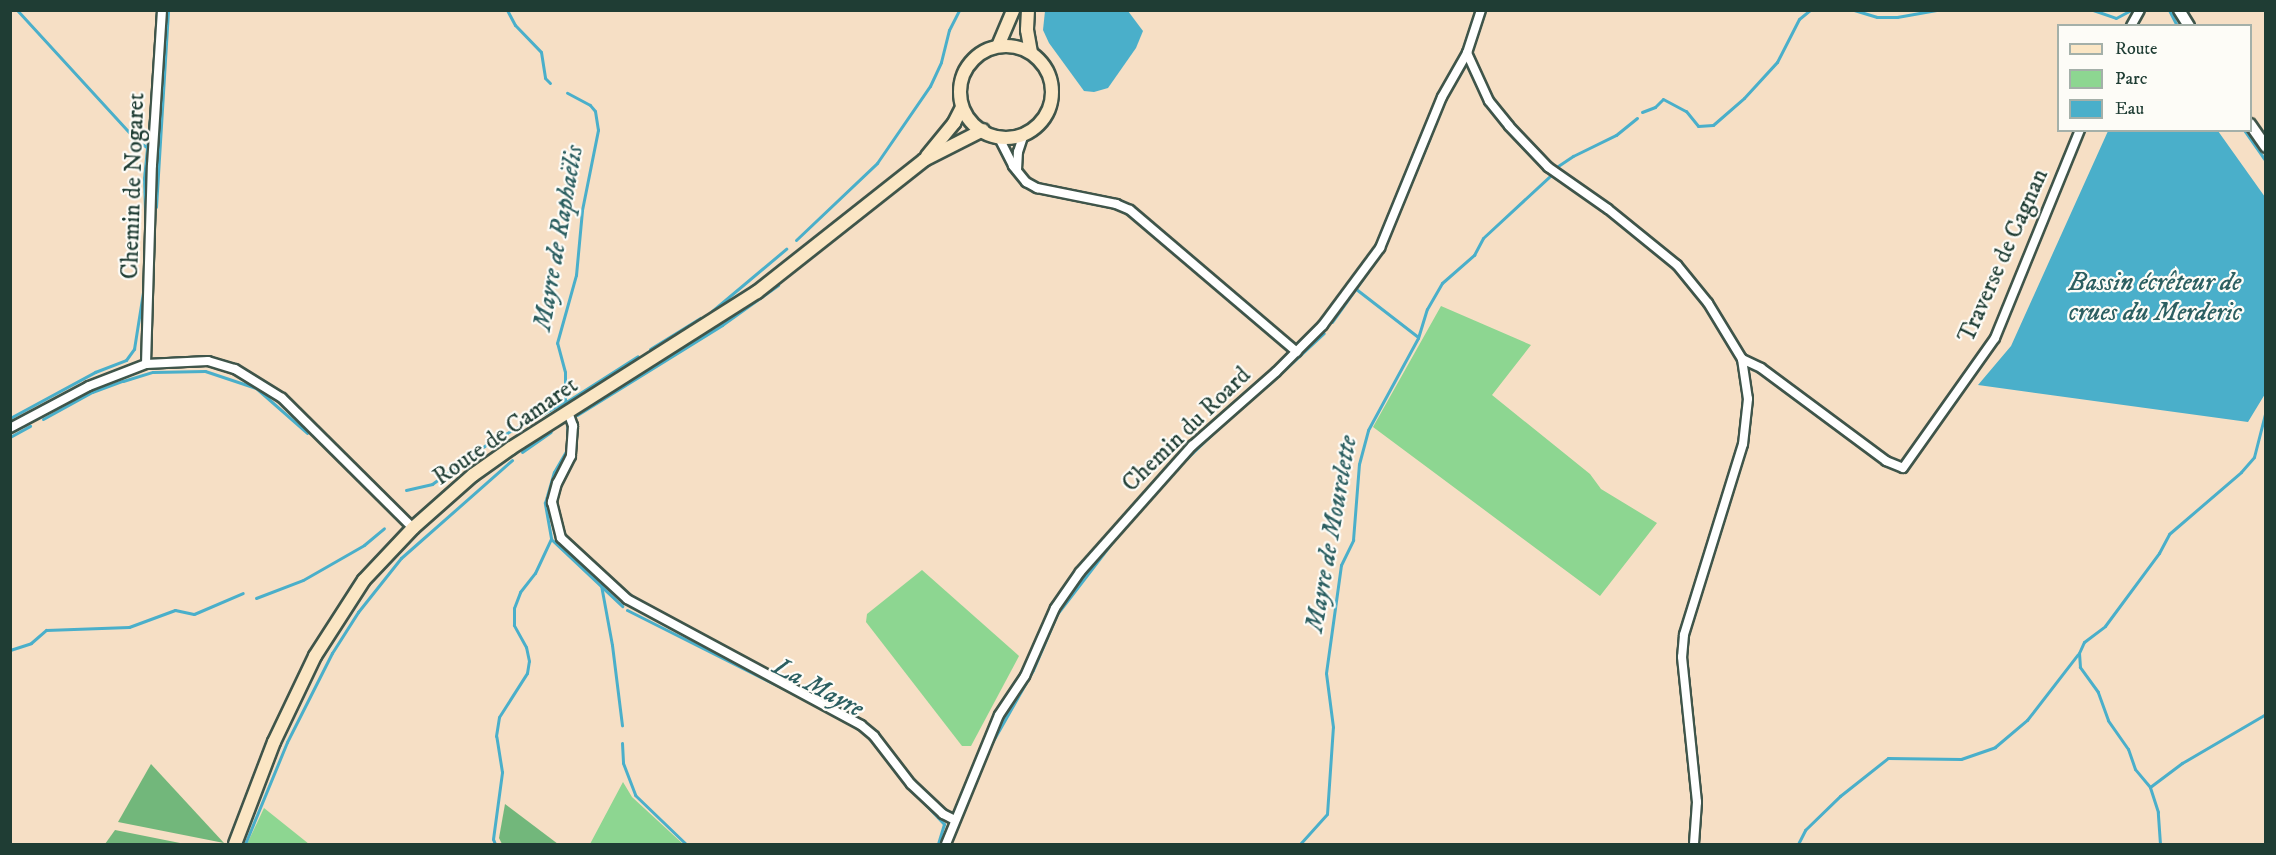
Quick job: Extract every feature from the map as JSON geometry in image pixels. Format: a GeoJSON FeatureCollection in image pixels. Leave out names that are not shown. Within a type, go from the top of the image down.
{"type":"FeatureCollection","features":[{"type":"Feature","properties":{"kind":"main road"},"geometry":{"type":"LineString","coordinates":[[998,46],[1013,10]]}},
{"type":"Feature","properties":{"kind":"main road"},"geometry":{"type":"LineString","coordinates":[[1028,10],[1027,30],[1031,52]]}},
{"type":"Feature","properties":{"kind":"main road"},"geometry":{"type":"LineString","coordinates":[[998,46],[1015,46],[1031,52],[1046,69],[1052,93],[1046,116],[1035,128],[1012,138],[983,130],[971,121],[962,107],[959,96],[963,75],[975,58],[998,46]]}},
{"type":"Feature","properties":{"kind":"main road","name":"Route de Camaret"},"geometry":{"type":"LineString","coordinates":[[924,160],[959,116],[962,107]]}},
{"type":"Feature","properties":{"kind":"main road","name":"Route de Camaret"},"geometry":{"type":"LineString","coordinates":[[235,844],[274,742],[315,656],[364,580],[413,528],[474,476],[546,426],[732,310],[924,160],[983,130]]}},
{"type":"Feature","properties":{"kind":"street","name":"Chemin de Nogaret"},"geometry":{"type":"LineString","coordinates":[[146,364],[152,165],[162,10]]}},
{"type":"Feature","properties":{"kind":"street","name":"Chemin du Roard"},"geometry":{"type":"LineString","coordinates":[[946,844],[999,715],[1024,676],[1055,608],[1080,572],[1192,446],[1297,352],[1323,325],[1380,248],[1442,97],[1467,52],[1481,10]]}},
{"type":"Feature","properties":{"kind":"street"},"geometry":{"type":"LineString","coordinates":[[2132,24],[2140,10]]}},
{"type":"Feature","properties":{"kind":"street"},"geometry":{"type":"LineString","coordinates":[[2179,10],[2188,24]]}},
{"type":"Feature","properties":{"kind":"street"},"geometry":{"type":"LineString","coordinates":[[1467,52],[1490,101],[1509,126],[1548,167],[1634,229],[1677,265],[1708,303],[1742,359],[1748,399],[1743,444],[1683,635],[1682,657],[1697,802],[1694,844]]}},
{"type":"Feature","properties":{"kind":"street"},"geometry":{"type":"LineString","coordinates":[[2252,127],[2265,147]]}},
{"type":"Feature","properties":{"kind":"street","name":"Traverse de Cagnan"},"geometry":{"type":"LineString","coordinates":[[1742,359],[1761,368],[1886,461],[1902,468],[1995,338],[2079,132]]}},
{"type":"Feature","properties":{"kind":"street"},"geometry":{"type":"LineString","coordinates":[[1018,173],[1018,152],[1024,134]]}},
{"type":"Feature","properties":{"kind":"street"},"geometry":{"type":"LineString","coordinates":[[998,136],[1018,173],[1026,182],[1037,188],[1116,204],[1130,210],[1297,352]]}},
{"type":"Feature","properties":{"kind":"street"},"geometry":{"type":"LineString","coordinates":[[10,428],[89,386],[146,364],[208,361],[249,376],[303,417],[413,528]]}},
{"type":"Feature","properties":{"kind":"street"},"geometry":{"type":"LineString","coordinates":[[563,415],[573,426],[571,456],[557,483],[552,502],[561,538],[627,599],[861,725],[874,736],[911,784],[943,814],[955,820]]}},
{"type":"Feature","properties":{"kind":"green space"},"geometry":{"type":"Polygon","coordinates":[[[1441,306],[1531,345],[1492,395],[1590,474],[1601,489],[1657,523],[1600,596],[1373,427],[1441,306]]]}},
{"type":"Feature","properties":{"kind":"green space"},"geometry":{"type":"Polygon","coordinates":[[[922,570],[1019,656],[971,746],[962,746],[866,622],[867,614],[922,570]]]}},
{"type":"Feature","properties":{"kind":"green space"},"geometry":{"type":"Polygon","coordinates":[[[151,764],[224,843],[118,822],[151,764]]]}},
{"type":"Feature","properties":{"kind":"green space"},"geometry":{"type":"Polygon","coordinates":[[[623,782],[632,797],[683,844],[590,844],[623,782]]]}},
{"type":"Feature","properties":{"kind":"green space"},"geometry":{"type":"Polygon","coordinates":[[[505,804],[558,844],[502,844],[499,838],[505,804]]]}},
{"type":"Feature","properties":{"kind":"green space"},"geometry":{"type":"Polygon","coordinates":[[[264,808],[309,844],[247,844],[264,808]]]}},
{"type":"Feature","properties":{"kind":"green space"},"geometry":{"type":"Polygon","coordinates":[[[115,830],[185,844],[105,844],[115,830]]]}},
{"type":"Feature","properties":{"kind":"water"},"geometry":{"type":"Polygon","coordinates":[[[1045,11],[1128,11],[1143,31],[1136,48],[1108,88],[1094,92],[1084,91],[1049,43],[1043,30],[1045,11]]]}},
{"type":"Feature","properties":{"kind":"water","name":"Bassin écrêteur de crues du Merderic"},"geometry":{"type":"Polygon","coordinates":[[[2108,132],[2219,132],[2265,197],[2265,394],[2248,422],[1978,385],[2011,346],[2108,132]]]}},
{"type":"Feature","properties":{"kind":"waterway"},"geometry":{"type":"LineString","coordinates":[[17,10],[136,140],[148,148]]}},
{"type":"Feature","properties":{"kind":"waterway"},"geometry":{"type":"LineString","coordinates":[[154,69],[157,10]]}},
{"type":"Feature","properties":{"kind":"waterway"},"geometry":{"type":"LineString","coordinates":[[156,207],[168,10]]}},
{"type":"Feature","properties":{"kind":"waterway","name":"Mayre de Raphaëlis"},"geometry":{"type":"LineString","coordinates":[[507,10],[515,25],[541,52],[545,78],[550,83]]}},
{"type":"Feature","properties":{"kind":"waterway"},"geometry":{"type":"LineString","coordinates":[[796,240],[877,163],[930,86],[941,62],[949,30],[959,10]]}},
{"type":"Feature","properties":{"kind":"waterway","name":"Mayre de Mourelette"},"geometry":{"type":"LineString","coordinates":[[1642,112],[1655,107],[1663,99],[1686,111],[1698,126],[1713,125],[1744,98],[1777,62],[1799,19],[1810,10]]}},
{"type":"Feature","properties":{"kind":"waterway","name":"Mayre de Mourelette"},"geometry":{"type":"LineString","coordinates":[[1854,10],[1877,17],[1897,17],[1936,10]]}},
{"type":"Feature","properties":{"kind":"waterway","name":"Mayre de Mourelette"},"geometry":{"type":"LineString","coordinates":[[2093,10],[2116,18],[2131,10]]}},
{"type":"Feature","properties":{"kind":"waterway"},"geometry":{"type":"LineString","coordinates":[[2169,10],[2176,24]]}},
{"type":"Feature","properties":{"kind":"waterway","name":"Mayre de Raphaëlis"},"geometry":{"type":"LineString","coordinates":[[565,401],[565,372],[557,343],[576,275],[582,210],[598,130],[595,111],[590,105],[567,93]]}},
{"type":"Feature","properties":{"kind":"waterway"},"geometry":{"type":"LineString","coordinates":[[10,418],[95,372],[126,360],[134,349],[143,292],[146,239],[144,178],[152,99]]}},
{"type":"Feature","properties":{"kind":"waterway","name":"Mayre de Mourelette"},"geometry":{"type":"LineString","coordinates":[[1558,166],[1616,135],[1637,118]]}},
{"type":"Feature","properties":{"kind":"waterway"},"geometry":{"type":"LineString","coordinates":[[2245,132],[2266,161]]}},
{"type":"Feature","properties":{"kind":"waterway"},"geometry":{"type":"LineString","coordinates":[[1383,249],[1430,137]]}},
{"type":"Feature","properties":{"kind":"waterway","name":"Mayre de Mourelette"},"geometry":{"type":"LineString","coordinates":[[1300,844],[1327,814],[1333,727],[1326,673],[1341,565],[1353,540],[1359,464],[1368,430],[1418,338],[1427,309],[1442,283],[1474,255],[1483,238],[1551,175]]}},
{"type":"Feature","properties":{"kind":"waterway"},"geometry":{"type":"LineString","coordinates":[[712,311],[786,249]]}},
{"type":"Feature","properties":{"kind":"waterway"},"geometry":{"type":"LineString","coordinates":[[1332,322],[1376,260]]}},
{"type":"Feature","properties":{"kind":"waterway"},"geometry":{"type":"LineString","coordinates":[[577,415],[722,325],[778,285]]}},
{"type":"Feature","properties":{"kind":"waterway"},"geometry":{"type":"LineString","coordinates":[[1356,289],[1418,337]]}},
{"type":"Feature","properties":{"kind":"waterway"},"geometry":{"type":"LineString","coordinates":[[650,349],[700,318]]}},
{"type":"Feature","properties":{"kind":"waterway"},"geometry":{"type":"LineString","coordinates":[[1268,385],[1324,333]]}},
{"type":"Feature","properties":{"kind":"waterway"},"geometry":{"type":"LineString","coordinates":[[566,402],[638,356]]}},
{"type":"Feature","properties":{"kind":"waterway"},"geometry":{"type":"LineString","coordinates":[[43,419],[92,392],[153,372],[205,371],[256,388],[307,433]]}},
{"type":"Feature","properties":{"kind":"waterway","name":"Mayre de Raphaëlis"},"geometry":{"type":"LineString","coordinates":[[406,490],[432,484],[490,442],[565,402]]}},
{"type":"Feature","properties":{"kind":"waterway"},"geometry":{"type":"LineString","coordinates":[[2160,844],[2158,812],[2150,787],[2135,769],[2128,749],[2108,720],[2098,692],[2080,667],[2079,653],[2084,642],[2105,626],[2159,553],[2169,534],[2241,472],[2254,457],[2266,410]]}},
{"type":"Feature","properties":{"kind":"waterway"},"geometry":{"type":"LineString","coordinates":[[495,844],[493,839],[502,772],[496,736],[499,717],[527,673],[529,661],[526,647],[514,625],[514,608],[520,592],[535,573],[551,538],[545,503],[554,472],[568,448],[567,419]]}},
{"type":"Feature","properties":{"kind":"waterway"},"geometry":{"type":"LineString","coordinates":[[10,437],[30,426]]}},
{"type":"Feature","properties":{"kind":"waterway"},"geometry":{"type":"LineString","coordinates":[[522,452],[551,432]]}},
{"type":"Feature","properties":{"kind":"waterway"},"geometry":{"type":"LineString","coordinates":[[1184,461],[1213,433]]}},
{"type":"Feature","properties":{"kind":"waterway"},"geometry":{"type":"LineString","coordinates":[[245,844],[287,742],[332,653],[358,612],[401,558],[512,460]]}},
{"type":"Feature","properties":{"kind":"waterway","name":"Mayre de Raphaëlis"},"geometry":{"type":"LineString","coordinates":[[256,598],[303,580],[364,545],[384,528]]}},
{"type":"Feature","properties":{"kind":"waterway"},"geometry":{"type":"LineString","coordinates":[[990,746],[1033,670],[1057,614],[1116,537]]}},
{"type":"Feature","properties":{"kind":"waterway","name":"La Mayre"},"geometry":{"type":"LineString","coordinates":[[551,539],[622,606]]}},
{"type":"Feature","properties":{"kind":"waterway"},"geometry":{"type":"LineString","coordinates":[[601,585],[612,645],[622,725]]}},
{"type":"Feature","properties":{"kind":"waterway"},"geometry":{"type":"LineString","coordinates":[[625,592],[638,600]]}},
{"type":"Feature","properties":{"kind":"waterway","name":"Mayre de Raphaëlis"},"geometry":{"type":"LineString","coordinates":[[10,650],[31,643],[46,630],[129,627],[175,610],[194,614],[243,593]]}},
{"type":"Feature","properties":{"kind":"waterway","name":"La Mayre"},"geometry":{"type":"LineString","coordinates":[[627,610],[794,694]]}},
{"type":"Feature","properties":{"kind":"waterway"},"geometry":{"type":"LineString","coordinates":[[736,653],[745,658]]}},
{"type":"Feature","properties":{"kind":"waterway"},"geometry":{"type":"LineString","coordinates":[[1798,844],[1805,830],[1840,796],[1888,758],[1961,759],[1995,747],[2027,720],[2078,654]]}},
{"type":"Feature","properties":{"kind":"waterway"},"geometry":{"type":"LineString","coordinates":[[809,692],[864,721],[872,729]]}},
{"type":"Feature","properties":{"kind":"waterway"},"geometry":{"type":"LineString","coordinates":[[2150,787],[2182,763],[2266,714]]}},
{"type":"Feature","properties":{"kind":"waterway","name":"La Mayre"},"geometry":{"type":"LineString","coordinates":[[865,733],[901,777]]}},
{"type":"Feature","properties":{"kind":"waterway"},"geometry":{"type":"LineString","coordinates":[[622,743],[623,763],[635,795],[686,844]]}},
{"type":"Feature","properties":{"kind":"waterway","name":"La Mayre"},"geometry":{"type":"LineString","coordinates":[[909,787],[944,824],[938,844]]}}]}
